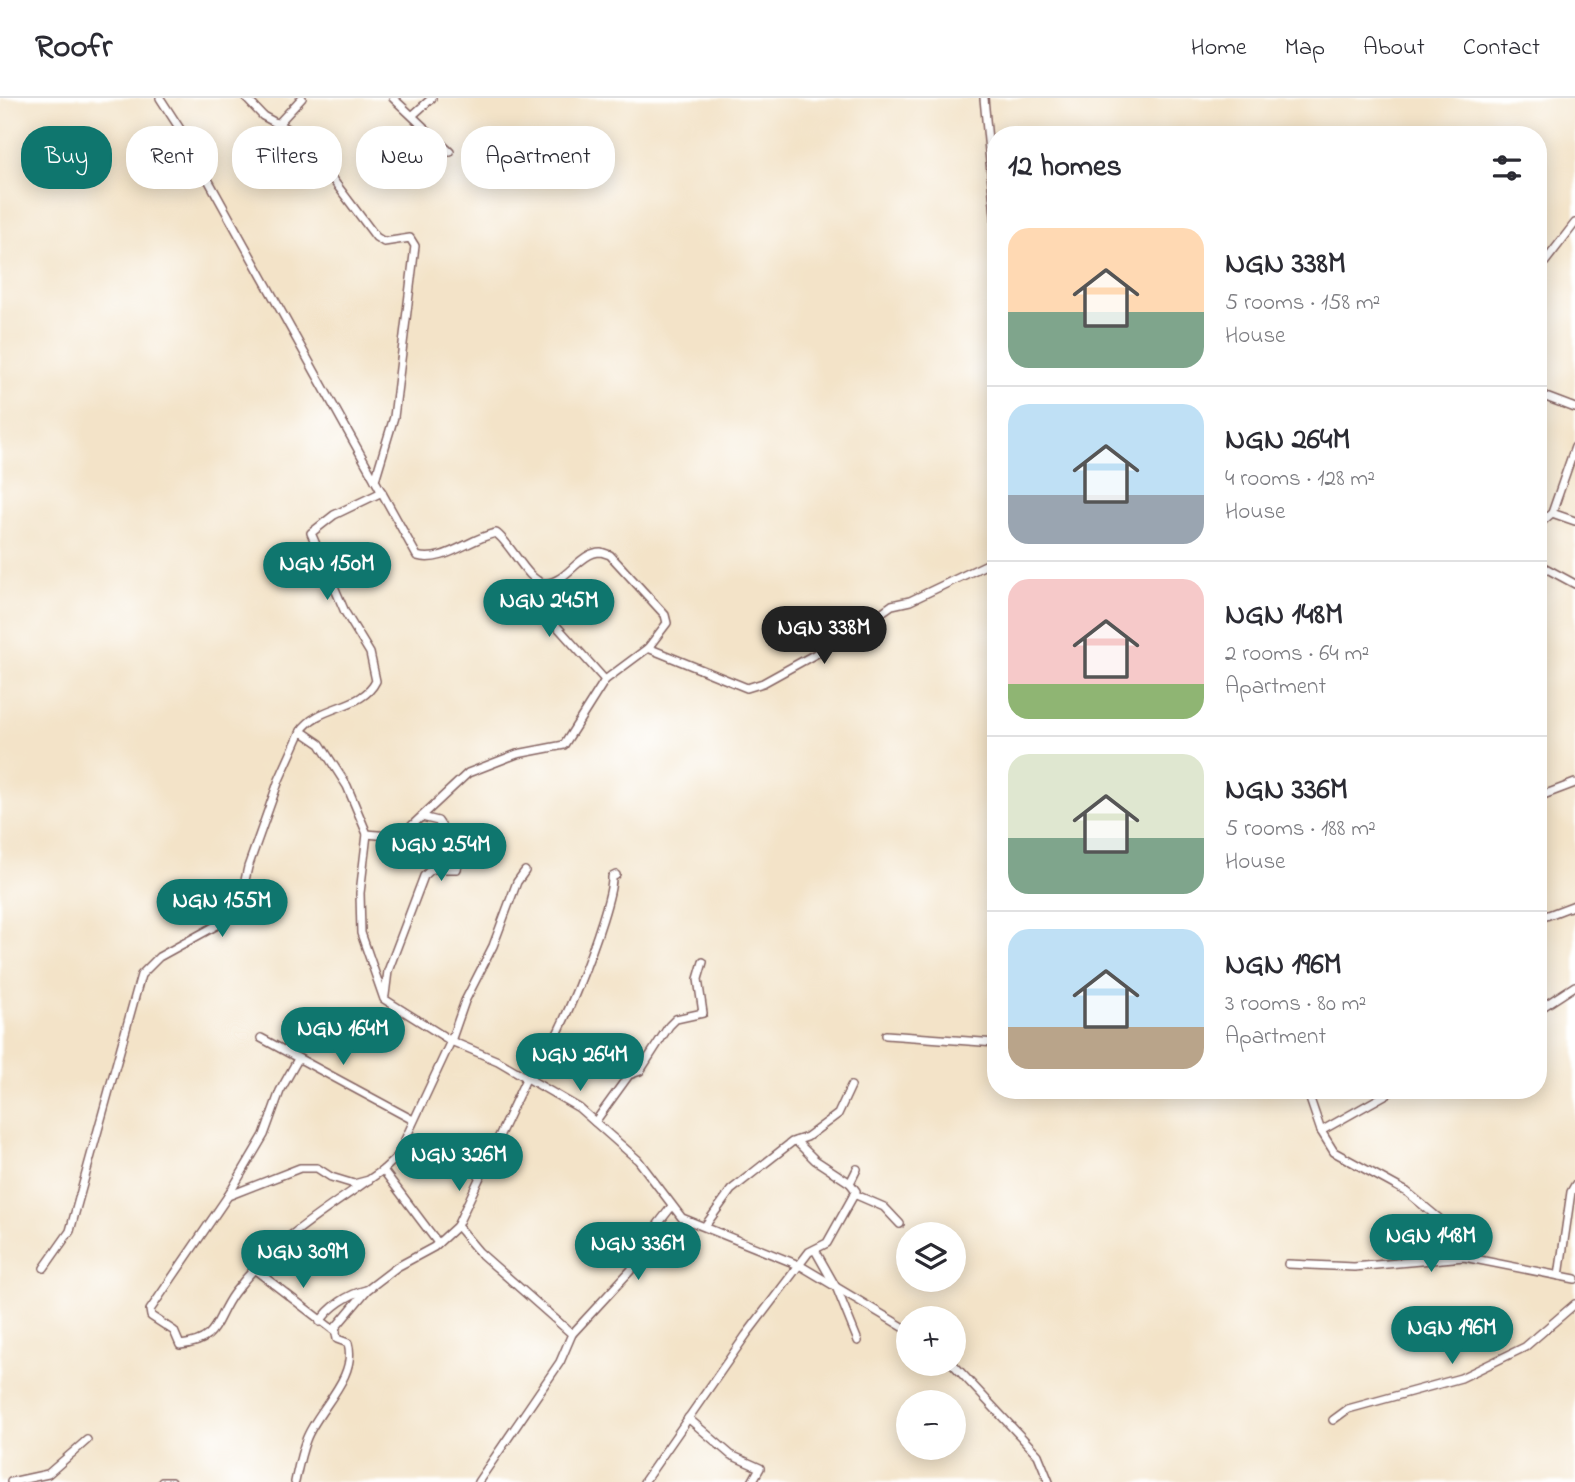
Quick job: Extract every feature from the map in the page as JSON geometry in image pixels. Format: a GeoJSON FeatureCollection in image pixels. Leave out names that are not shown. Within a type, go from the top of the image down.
{"type":"FeatureCollection","features":[{"type":"Feature","properties":{"kind":"street"},"geometry":{"type":"LineString","coordinates":[[160,98],[417,556],[426,559],[441,555],[496,533],[534,580],[544,584],[554,581],[596,552],[610,555],[664,615],[667,623],[648,648],[605,680],[564,744],[517,754],[468,773],[405,832],[395,836],[367,834]]}},
{"type":"Feature","properties":{"kind":"street"},"geometry":{"type":"LineString","coordinates":[[246,98],[262,116],[300,136],[376,237],[384,242],[410,238],[415,246],[394,417],[375,480]]}},
{"type":"Feature","properties":{"kind":"street"},"geometry":{"type":"LineString","coordinates":[[277,125],[302,98]]}},
{"type":"Feature","properties":{"kind":"street"},"geometry":{"type":"LineString","coordinates":[[393,98],[450,152]]}},
{"type":"Feature","properties":{"kind":"street"},"geometry":{"type":"LineString","coordinates":[[412,115],[432,98]]}},
{"type":"Feature","properties":{"kind":"street"},"geometry":{"type":"LineString","coordinates":[[984,98],[987,130]]}},
{"type":"Feature","properties":{"kind":"street"},"geometry":{"type":"LineString","coordinates":[[1547,259],[1575,223]]}},
{"type":"Feature","properties":{"kind":"street"},"geometry":{"type":"LineString","coordinates":[[1547,397],[1575,408]]}},
{"type":"Feature","properties":{"kind":"street"},"geometry":{"type":"LineString","coordinates":[[1547,517],[1552,513],[1575,447]]}},
{"type":"Feature","properties":{"kind":"street"},"geometry":{"type":"LineString","coordinates":[[44,1268],[70,1231],[141,975],[159,957],[230,918],[241,898],[248,867],[279,780],[301,731],[321,714],[360,699],[376,681],[370,653],[345,612],[311,533],[334,515],[382,492]]}},
{"type":"Feature","properties":{"kind":"street"},"geometry":{"type":"LineString","coordinates":[[1552,513],[1575,521]]}},
{"type":"Feature","properties":{"kind":"street"},"geometry":{"type":"LineString","coordinates":[[648,648],[747,688],[763,683],[821,651],[835,639],[864,625],[892,605],[910,601],[987,564]]}},
{"type":"Feature","properties":{"kind":"street"},"geometry":{"type":"LineString","coordinates":[[1547,569],[1575,584]]}},
{"type":"Feature","properties":{"kind":"street"},"geometry":{"type":"LineString","coordinates":[[544,584],[540,599],[545,613],[605,680]]}},
{"type":"Feature","properties":{"kind":"street"},"geometry":{"type":"LineString","coordinates":[[301,731],[320,744],[347,786],[367,834],[360,893],[361,933],[384,999],[451,1041],[498,1060],[579,1108],[638,1160],[682,1217],[801,1266],[896,1323]]}},
{"type":"Feature","properties":{"kind":"street"},"geometry":{"type":"LineString","coordinates":[[1547,794],[1575,783]]}},
{"type":"Feature","properties":{"kind":"street"},"geometry":{"type":"LineString","coordinates":[[384,999],[388,971],[424,876],[432,869],[457,869],[461,861],[461,855],[438,821],[422,817]]}},
{"type":"Feature","properties":{"kind":"street"},"geometry":{"type":"LineString","coordinates":[[298,1059],[280,1091],[264,1135],[228,1196],[150,1310],[151,1316],[174,1331],[180,1345],[200,1343],[214,1331],[232,1295],[285,1239],[383,1170],[397,1157],[451,1041],[465,1001],[493,946],[503,914],[525,870]]}},
{"type":"Feature","properties":{"kind":"street"},"geometry":{"type":"LineString","coordinates":[[295,1482],[306,1438],[343,1377],[351,1355],[348,1343],[337,1339],[335,1328],[367,1290],[397,1267],[438,1243],[457,1226],[526,1079],[538,1071],[565,1016],[594,948],[612,877],[615,875]]}},
{"type":"Feature","properties":{"kind":"street"},"geometry":{"type":"LineString","coordinates":[[1547,916],[1575,905]]}},
{"type":"Feature","properties":{"kind":"street"},"geometry":{"type":"LineString","coordinates":[[595,1122],[629,1075],[640,1071],[669,1026],[676,1019],[703,1013],[698,979],[703,962]]}},
{"type":"Feature","properties":{"kind":"street"},"geometry":{"type":"LineString","coordinates":[[1547,1004],[1575,986]]}},
{"type":"Feature","properties":{"kind":"street"},"geometry":{"type":"LineString","coordinates":[[886,1035],[987,1042]]}},
{"type":"Feature","properties":{"kind":"street"},"geometry":{"type":"LineString","coordinates":[[261,1038],[413,1120]]}},
{"type":"Feature","properties":{"kind":"street"},"geometry":{"type":"LineString","coordinates":[[705,1226],[731,1190],[796,1141],[807,1137],[838,1114],[851,1086]]}},
{"type":"Feature","properties":{"kind":"street"},"geometry":{"type":"LineString","coordinates":[[1310,1099],[1321,1131],[1334,1152],[1407,1192],[1459,1236],[1464,1257]]}},
{"type":"Feature","properties":{"kind":"street"},"geometry":{"type":"LineString","coordinates":[[1321,1131],[1378,1099]]}},
{"type":"Feature","properties":{"kind":"street"},"geometry":{"type":"LineString","coordinates":[[644,1482],[746,1335],[809,1252],[827,1243],[856,1191],[850,1183],[815,1160],[796,1141]]}},
{"type":"Feature","properties":{"kind":"street"},"geometry":{"type":"LineString","coordinates":[[228,1196],[300,1168],[317,1168],[331,1177],[355,1184],[369,1180]]}},
{"type":"Feature","properties":{"kind":"street"},"geometry":{"type":"LineString","coordinates":[[850,1183],[857,1169]]}},
{"type":"Feature","properties":{"kind":"street"},"geometry":{"type":"LineString","coordinates":[[383,1170],[438,1243]]}},
{"type":"Feature","properties":{"kind":"street"},"geometry":{"type":"LineString","coordinates":[[1559,1276],[1571,1192],[1575,1185]]}},
{"type":"Feature","properties":{"kind":"street"},"geometry":{"type":"LineString","coordinates":[[854,1194],[884,1207],[898,1222]]}},
{"type":"Feature","properties":{"kind":"street"},"geometry":{"type":"LineString","coordinates":[[478,1482],[560,1362],[572,1334],[654,1245],[658,1224],[672,1206]]}},
{"type":"Feature","properties":{"kind":"street"},"geometry":{"type":"LineString","coordinates":[[457,1226],[479,1252],[572,1334]]}},
{"type":"Feature","properties":{"kind":"street"},"geometry":{"type":"LineString","coordinates":[[815,1250],[837,1289],[858,1342]]}},
{"type":"Feature","properties":{"kind":"street"},"geometry":{"type":"LineString","coordinates":[[1288,1264],[1354,1267],[1464,1257],[1575,1279]]}},
{"type":"Feature","properties":{"kind":"street"},"geometry":{"type":"LineString","coordinates":[[254,1269],[336,1332]]}},
{"type":"Feature","properties":{"kind":"street"},"geometry":{"type":"LineString","coordinates":[[320,1322],[325,1313],[355,1293],[367,1290]]}},
{"type":"Feature","properties":{"kind":"street"},"geometry":{"type":"LineString","coordinates":[[1333,1420],[1348,1409],[1472,1373],[1525,1347],[1575,1304]]}},
{"type":"Feature","properties":{"kind":"street"},"geometry":{"type":"LineString","coordinates":[[964,1376],[1038,1455],[1049,1482]]}},
{"type":"Feature","properties":{"kind":"street"},"geometry":{"type":"LineString","coordinates":[[688,1418],[731,1455],[760,1468],[752,1482]]}},
{"type":"Feature","properties":{"kind":"street"},"geometry":{"type":"LineString","coordinates":[[11,1482],[48,1474],[86,1440]]}},
{"type":"Feature","properties":{"kind":"street"},"geometry":{"type":"LineString","coordinates":[[162,1482],[171,1482]]}}]}
